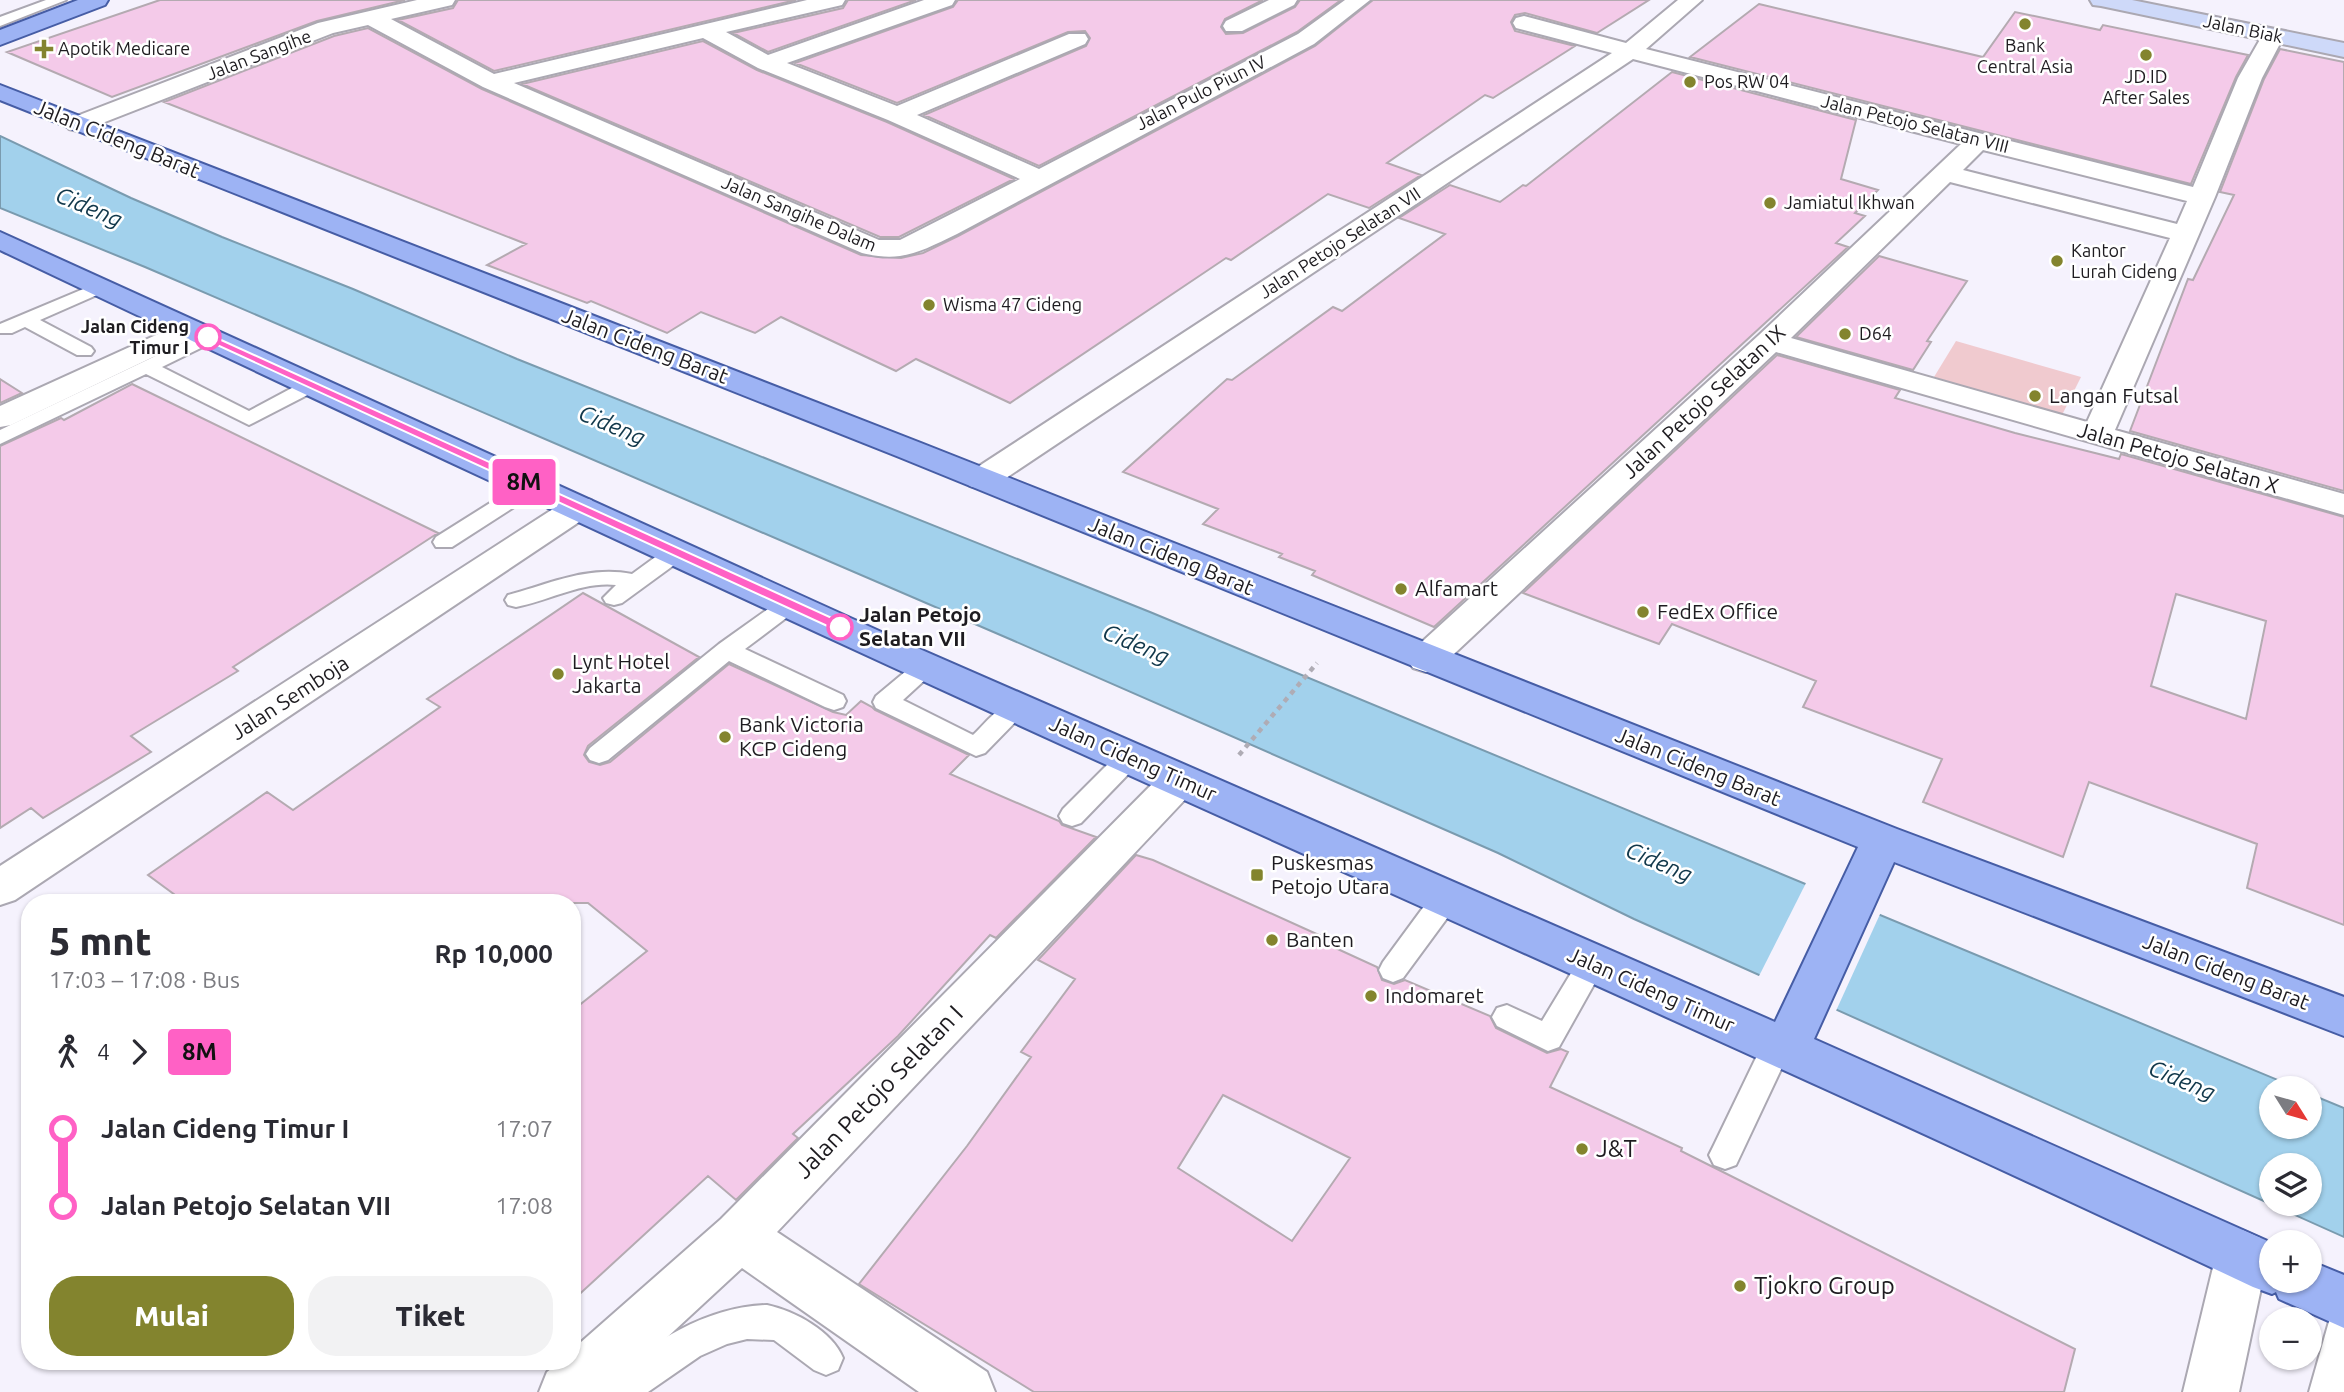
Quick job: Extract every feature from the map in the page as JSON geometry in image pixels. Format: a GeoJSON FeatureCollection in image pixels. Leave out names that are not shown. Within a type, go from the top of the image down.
{"type":"FeatureCollection","features":[{"type":"Feature","properties":{"kind":"main road"},"geometry":{"type":"LineString","coordinates":[[0,38],[97,0]]}},
{"type":"Feature","properties":{"kind":"main road","name":"Jalan Biak"},"geometry":{"type":"LineString","coordinates":[[2101,0],[2344,50]]}},
{"type":"Feature","properties":{"kind":"main road","name":"Jalan Cideng Barat"},"geometry":{"type":"LineString","coordinates":[[0,92],[982,479],[1426,659],[1877,852],[2344,1017]]}},
{"type":"Feature","properties":{"kind":"main road","name":"Jalan Cideng Timur"},"geometry":{"type":"LineString","coordinates":[[0,240],[1017,708],[1592,963],[1790,1035],[2257,1262]]}},
{"type":"Feature","properties":{"kind":"main road"},"geometry":{"type":"LineString","coordinates":[[1790,1035],[1877,852]]}},
{"type":"Feature","properties":{"kind":"main road"},"geometry":{"type":"LineString","coordinates":[[2322,1292],[2344,1302]]}},
{"type":"Feature","properties":{"kind":"street","name":"Jalan Sangihe"},"geometry":{"type":"LineString","coordinates":[[78,124],[327,28],[444,0]]}},
{"type":"Feature","properties":{"kind":"street"},"geometry":{"type":"LineString","coordinates":[[491,82],[834,0]]}},
{"type":"Feature","properties":{"kind":"street"},"geometry":{"type":"LineString","coordinates":[[766,62],[944,0]]}},
{"type":"Feature","properties":{"kind":"street","name":"Jalan Pulo Piun IV"},"geometry":{"type":"LineString","coordinates":[[1038,178],[1306,39],[1359,0]]}},
{"type":"Feature","properties":{"kind":"street"},"geometry":{"type":"LineString","coordinates":[[1234,26],[1284,1],[1337,15]]}},
{"type":"Feature","properties":{"kind":"street","name":"Jalan Petojo Selatan VII"},"geometry":{"type":"LineString","coordinates":[[982,479],[1629,52],[1677,4]]}},
{"type":"Feature","properties":{"kind":"street","name":"Jalan Sangihe Dalam"},"geometry":{"type":"LineString","coordinates":[[370,17],[491,82],[872,247],[888,250],[906,248],[1038,178]]}},
{"type":"Feature","properties":{"kind":"street","name":"Jalan Petojo Selatan VIII"},"geometry":{"type":"LineString","coordinates":[[1524,23],[2202,197]]}},
{"type":"Feature","properties":{"kind":"street"},"geometry":{"type":"LineString","coordinates":[[709,32],[766,62],[897,115],[1038,178]]}},
{"type":"Feature","properties":{"kind":"street"},"geometry":{"type":"LineString","coordinates":[[2097,435],[2202,197],[2250,78],[2273,36]]}},
{"type":"Feature","properties":{"kind":"street"},"geometry":{"type":"LineString","coordinates":[[897,115],[1077,39]]}},
{"type":"Feature","properties":{"kind":"street","name":"Jalan Petojo Selatan IX"},"geometry":{"type":"LineString","coordinates":[[1426,659],[1770,341],[1979,140]]}},
{"type":"Feature","properties":{"kind":"street"},"geometry":{"type":"LineString","coordinates":[[1945,173],[2185,234]]}},
{"type":"Feature","properties":{"kind":"street"},"geometry":{"type":"LineString","coordinates":[[0,418],[199,333]]}},
{"type":"Feature","properties":{"kind":"street","name":"Jalan Petojo Selatan X"},"geometry":{"type":"LineString","coordinates":[[1770,341],[2344,505]]}},
{"type":"Feature","properties":{"kind":"street","name":"Jalan Semboja"},"geometry":{"type":"LineString","coordinates":[[0,888],[579,507]]}},
{"type":"Feature","properties":{"kind":"street","name":"Jalan Petojo Selatan I"},"geometry":{"type":"LineString","coordinates":[[567,1392],[739,1236],[1180,780]]}},
{"type":"Feature","properties":{"kind":"street"},"geometry":{"type":"LineString","coordinates":[[739,1236],[967,1392]]}},
{"type":"Feature","properties":{"kind":"street"},"geometry":{"type":"LineString","coordinates":[[2210,1392],[2257,1262]]}},
{"type":"Feature","properties":{"kind":"lane"},"geometry":{"type":"LineString","coordinates":[[0,7],[20,0]]}},
{"type":"Feature","properties":{"kind":"lane"},"geometry":{"type":"LineString","coordinates":[[0,22],[59,0]]}},
{"type":"Feature","properties":{"kind":"lane"},"geometry":{"type":"LineString","coordinates":[[5,329],[100,287]]}},
{"type":"Feature","properties":{"kind":"lane"},"geometry":{"type":"LineString","coordinates":[[25,320],[83,351]]}},
{"type":"Feature","properties":{"kind":"lane"},"geometry":{"type":"LineString","coordinates":[[0,438],[147,367],[199,333]]}},
{"type":"Feature","properties":{"kind":"lane"},"geometry":{"type":"LineString","coordinates":[[147,367],[249,419],[312,385]]}},
{"type":"Feature","properties":{"kind":"lane"},"geometry":{"type":"LineString","coordinates":[[444,542],[532,486]]}},
{"type":"Feature","properties":{"kind":"lane"},"geometry":{"type":"LineString","coordinates":[[614,598],[677,552]]}},
{"type":"Feature","properties":{"kind":"lane"},"geometry":{"type":"LineString","coordinates":[[516,600],[540,596],[574,583],[608,577],[637,582]]}},
{"type":"Feature","properties":{"kind":"lane"},"geometry":{"type":"LineString","coordinates":[[599,754],[727,650],[790,604]]}},
{"type":"Feature","properties":{"kind":"lane"},"geometry":{"type":"LineString","coordinates":[[727,650],[834,701]]}},
{"type":"Feature","properties":{"kind":"lane"},"geometry":{"type":"LineString","coordinates":[[927,667],[885,702],[976,747],[1017,708]]}},
{"type":"Feature","properties":{"kind":"lane"},"geometry":{"type":"LineString","coordinates":[[1072,816],[1130,758]]}},
{"type":"Feature","properties":{"kind":"lane"},"geometry":{"type":"LineString","coordinates":[[1392,970],[1446,898]]}},
{"type":"Feature","properties":{"kind":"lane"},"geometry":{"type":"LineString","coordinates":[[1507,1017],[1548,1038],[1592,963]]}},
{"type":"Feature","properties":{"kind":"lane"},"geometry":{"type":"LineString","coordinates":[[1725,1155],[1790,1035]]}},
{"type":"Feature","properties":{"kind":"lane"},"geometry":{"type":"LineString","coordinates":[[620,1392],[679,1350],[724,1326],[768,1322],[788,1329],[826,1358]]}},
{"type":"Feature","properties":{"kind":"lane"},"geometry":{"type":"LineString","coordinates":[[2328,1392],[2344,1323]]}},
{"type":"Feature","properties":{"kind":"path"},"geometry":{"type":"LineString","coordinates":[[1238,757],[1320,660]]}},
{"type":"Feature","properties":{"kind":"shaded area","name":"Langan Futsal"},"geometry":{"type":"Polygon","coordinates":[[[1956,341],[2081,377],[2062,415],[1934,377],[1956,341]]]}},
{"type":"Feature","properties":{"kind":"water","name":"Cideng"},"geometry":{"type":"Polygon","coordinates":[[[0,136],[131,198],[222,237],[517,359],[1150,612],[2268,1076],[2259,1076],[2259,1139],[2322,1139],[2322,1099],[2344,1108],[2344,1237],[2297,1216],[2322,1216],[2322,1153],[2259,1153],[2259,1199],[1634,919],[1498,853],[1012,640],[145,267],[0,208],[0,136]]]}},
{"type":"Feature","properties":{"kind":"pier"},"geometry":{"type":"Polygon","coordinates":[[[1807,881],[1881,912],[1835,1013],[1758,978],[1807,881]]]}},
{"type":"Feature","properties":{"kind":"building"},"geometry":{"type":"Polygon","coordinates":[[[160,0],[405,0],[317,21],[112,97],[7,52],[160,0]]]}},
{"type":"Feature","properties":{"kind":"building"},"geometry":{"type":"Polygon","coordinates":[[[458,0],[796,0],[494,71],[398,20],[453,8],[458,0]]]}},
{"type":"Feature","properties":{"kind":"building"},"geometry":{"type":"Polygon","coordinates":[[[848,0],[916,0],[768,52],[733,33],[843,8],[848,0]]]}},
{"type":"Feature","properties":{"kind":"building"},"geometry":{"type":"Polygon","coordinates":[[[958,0],[1263,0],[1225,19],[1221,27],[1226,34],[1243,33],[1295,7],[1300,0],[1341,0],[1297,32],[1039,166],[924,115],[1086,46],[1090,38],[1085,31],[1068,32],[897,103],[795,63],[953,7],[958,0]]]}},
{"type":"Feature","properties":{"kind":"building"},"geometry":{"type":"Polygon","coordinates":[[[1373,0],[1649,0],[1597,33],[1525,13],[1515,15],[1511,22],[1515,31],[1575,46],[1493,98],[1485,95],[1387,163],[1421,175],[1369,208],[1328,194],[1231,260],[1226,258],[1010,403],[916,359],[896,371],[781,317],[755,333],[701,312],[667,333],[591,301],[587,303],[487,265],[526,244],[164,102],[334,36],[368,28],[482,89],[861,255],[901,258],[923,253],[958,236],[1315,46],[1373,0]]]}},
{"type":"Feature","properties":{"kind":"building"},"geometry":{"type":"Polygon","coordinates":[[[1759,4],[1983,57],[2015,12],[2100,30],[2103,25],[2248,55],[2191,184],[1690,57],[1759,4]]]}},
{"type":"Feature","properties":{"kind":"building"},"geometry":{"type":"Polygon","coordinates":[[[703,41],[757,70],[887,122],[1014,179],[899,237],[880,237],[522,84],[703,41]]]}},
{"type":"Feature","properties":{"kind":"building"},"geometry":{"type":"Polygon","coordinates":[[[2280,49],[2344,62],[2344,491],[2130,431],[2188,279],[2193,280],[2234,195],[2220,192],[2264,79],[2280,49]]]}},
{"type":"Feature","properties":{"kind":"building"},"geometry":{"type":"Polygon","coordinates":[[[1672,72],[1856,120],[1841,179],[1878,190],[1855,213],[1865,216],[1836,243],[1848,247],[1434,627],[1312,575],[1315,571],[1279,557],[1282,554],[1203,524],[1218,509],[1123,472],[1227,379],[1232,380],[1333,307],[1342,311],[1445,234],[1399,218],[1450,185],[1500,202],[1523,185],[1526,186],[1672,72]]]}},
{"type":"Feature","properties":{"kind":"building"},"geometry":{"type":"Polygon","coordinates":[[[1879,256],[1967,281],[1927,341],[1931,342],[1913,370],[1796,337],[1879,256]]]}},
{"type":"Feature","properties":{"kind":"building"},"geometry":{"type":"Polygon","coordinates":[[[1777,355],[1900,390],[1895,398],[2015,433],[2119,459],[2121,454],[2344,517],[2344,925],[2247,888],[2257,844],[2089,782],[2063,857],[1923,802],[1942,759],[1803,707],[1816,681],[1672,624],[1659,644],[1523,593],[1777,355]],[[2176,594],[2151,686],[2246,719],[2266,621],[2176,594]]]}},
{"type":"Feature","properties":{"kind":"building"},"geometry":{"type":"Polygon","coordinates":[[[0,379],[22,393],[0,403],[0,379]]]}},
{"type":"Feature","properties":{"kind":"building"},"geometry":{"type":"Polygon","coordinates":[[[132,384],[438,533],[233,667],[238,671],[131,736],[151,752],[43,818],[31,808],[0,828],[0,446],[61,418],[64,420],[132,384]]]}},
{"type":"Feature","properties":{"kind":"building"},"geometry":{"type":"Polygon","coordinates":[[[583,593],[699,657],[588,746],[584,755],[589,762],[600,765],[610,762],[729,664],[833,712],[846,715],[861,701],[969,755],[950,774],[1059,821],[1062,825],[1096,837],[996,938],[990,935],[898,1036],[793,1134],[798,1138],[736,1200],[708,1176],[581,1293],[581,1004],[647,951],[588,903],[581,903],[581,894],[174,894],[148,875],[267,792],[293,810],[440,707],[427,699],[583,593]]]}},
{"type":"Feature","properties":{"kind":"building"},"geometry":{"type":"Polygon","coordinates":[[[1136,855],[1153,860],[1321,936],[1318,940],[1377,967],[1382,980],[1394,984],[1405,980],[1490,1016],[1496,1028],[1547,1053],[1561,1049],[1568,1052],[1550,1087],[1682,1148],[1681,1151],[2075,1349],[2064,1392],[1034,1392],[859,1284],[967,1146],[1031,1057],[1021,1052],[1075,979],[1038,960],[1136,855]],[[1223,1095],[1178,1168],[1292,1241],[1350,1158],[1223,1095]]]}},
{"type":"Feature","properties":{"kind":"bus line","name":"8M"},"geometry":{"type":"LineString","coordinates":[[208,337],[840,627]]}},
{"type":"Feature","properties":{"kind":"place","name":"Bank Central Asia"},"geometry":{"type":"Point","coordinates":[2025,24]}},
{"type":"Feature","properties":{"kind":"place","name":"Apotik Medicare"},"geometry":{"type":"Point","coordinates":[44,49]}},
{"type":"Feature","properties":{"kind":"place","name":"JD.ID After Sales"},"geometry":{"type":"Point","coordinates":[2146,55]}},
{"type":"Feature","properties":{"kind":"place","name":"Pos RW 04"},"geometry":{"type":"Point","coordinates":[1690,82]}},
{"type":"Feature","properties":{"kind":"place","name":"Jamiatul Ikhwan"},"geometry":{"type":"Point","coordinates":[1770,203]}},
{"type":"Feature","properties":{"kind":"place","name":"Kantor Lurah Cideng"},"geometry":{"type":"Point","coordinates":[2057,261]}},
{"type":"Feature","properties":{"kind":"place","name":"Wisma 47 Cideng"},"geometry":{"type":"Point","coordinates":[929,305]}},
{"type":"Feature","properties":{"kind":"place","name":"D64"},"geometry":{"type":"Point","coordinates":[1845,334]}},
{"type":"Feature","properties":{"kind":"place","name":"Jalan Cideng Timur I"},"geometry":{"type":"Point","coordinates":[208,337]}},
{"type":"Feature","properties":{"kind":"place","name":"Langan Futsal"},"geometry":{"type":"Point","coordinates":[2035,396]}},
{"type":"Feature","properties":{"kind":"place","name":"Alfamart"},"geometry":{"type":"Point","coordinates":[1401,589]}},
{"type":"Feature","properties":{"kind":"place","name":"FedEx Office"},"geometry":{"type":"Point","coordinates":[1643,612]}},
{"type":"Feature","properties":{"kind":"place","name":"Jalan Petojo Selatan VII"},"geometry":{"type":"Point","coordinates":[840,627]}},
{"type":"Feature","properties":{"kind":"place","name":"Lynt Hotel Jakarta"},"geometry":{"type":"Point","coordinates":[558,674]}},
{"type":"Feature","properties":{"kind":"place","name":"Bank Victoria KCP Cideng"},"geometry":{"type":"Point","coordinates":[725,737]}},
{"type":"Feature","properties":{"kind":"place","name":"Puskesmas Petojo Utara"},"geometry":{"type":"Point","coordinates":[1257,875]}},
{"type":"Feature","properties":{"kind":"place","name":"Banten"},"geometry":{"type":"Point","coordinates":[1272,940]}},
{"type":"Feature","properties":{"kind":"place","name":"Indomaret"},"geometry":{"type":"Point","coordinates":[1371,996]}},
{"type":"Feature","properties":{"kind":"place","name":"J&T"},"geometry":{"type":"Point","coordinates":[1582,1149]}},
{"type":"Feature","properties":{"kind":"place","name":"Tjokro Group"},"geometry":{"type":"Point","coordinates":[1740,1286]}}]}
